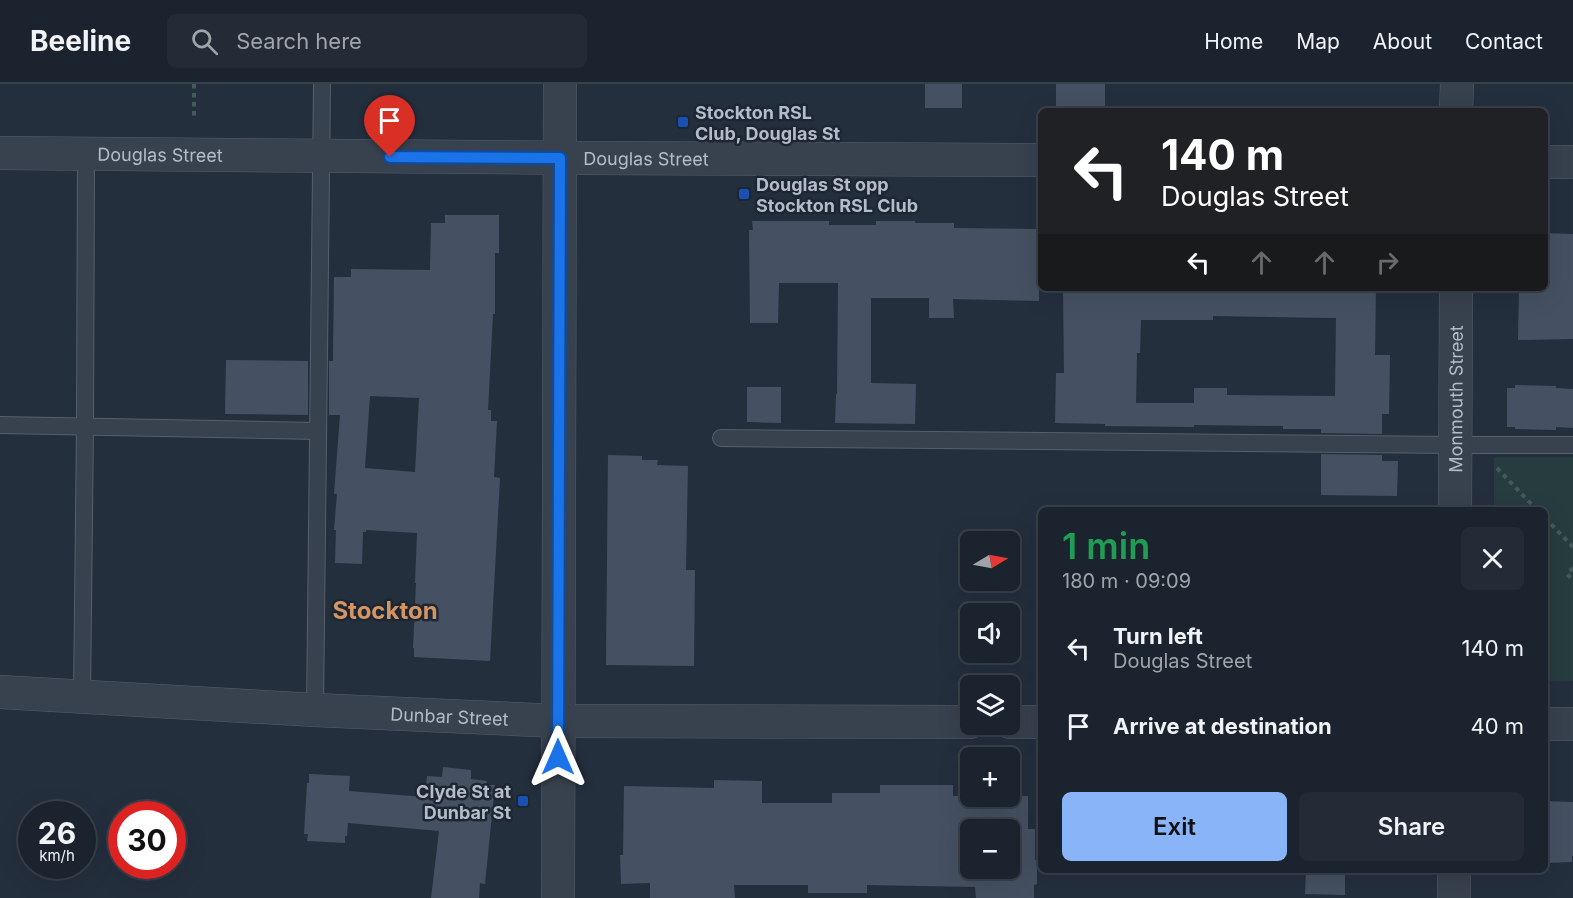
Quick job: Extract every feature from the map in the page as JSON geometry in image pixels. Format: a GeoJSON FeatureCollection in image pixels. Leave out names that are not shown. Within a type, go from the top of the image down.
{"type":"FeatureCollection","features":[{"type":"Feature","properties":{"kind":"street"},"geometry":{"type":"LineString","coordinates":[[558,898],[560,84]]}},
{"type":"Feature","properties":{"kind":"street"},"geometry":{"type":"LineString","coordinates":[[1456,84],[1456,108]]}},
{"type":"Feature","properties":{"kind":"street","name":"Douglas Street"},"geometry":{"type":"LineString","coordinates":[[0,153],[1038,160]]}},
{"type":"Feature","properties":{"kind":"street"},"geometry":{"type":"LineString","coordinates":[[1548,162],[1573,162]]}},
{"type":"Feature","properties":{"kind":"street","name":"Monmouth Street"},"geometry":{"type":"LineString","coordinates":[[1455,507],[1456,291]]}},
{"type":"Feature","properties":{"kind":"street","name":"Dunbar Street"},"geometry":{"type":"LineString","coordinates":[[0,692],[558,721],[960,722]]}},
{"type":"Feature","properties":{"kind":"street"},"geometry":{"type":"LineString","coordinates":[[1020,722],[1038,722]]}},
{"type":"Feature","properties":{"kind":"street"},"geometry":{"type":"LineString","coordinates":[[1548,724],[1573,724]]}},
{"type":"Feature","properties":{"kind":"street"},"geometry":{"type":"LineString","coordinates":[[1454,873],[1454,898]]}},
{"type":"Feature","properties":{"kind":"lane"},"geometry":{"type":"LineString","coordinates":[[315,710],[322,84]]}},
{"type":"Feature","properties":{"kind":"lane"},"geometry":{"type":"LineString","coordinates":[[82,696],[86,154]]}},
{"type":"Feature","properties":{"kind":"lane"},"geometry":{"type":"LineString","coordinates":[[0,425],[318,431]]}},
{"type":"Feature","properties":{"kind":"lane"},"geometry":{"type":"LineString","coordinates":[[721,438],[1573,445]]}},
{"type":"Feature","properties":{"kind":"path"},"geometry":{"type":"LineString","coordinates":[[194,84],[194,120]]}},
{"type":"Feature","properties":{"kind":"path"},"geometry":{"type":"LineString","coordinates":[[1490,461],[1535,507]]}},
{"type":"Feature","properties":{"kind":"path"},"geometry":{"type":"LineString","coordinates":[[1548,521],[1573,547]]}},
{"type":"Feature","properties":{"kind":"path"},"geometry":{"type":"LineString","coordinates":[[1573,568],[1567,574],[1573,580]]}},
{"type":"Feature","properties":{"kind":"green space"},"geometry":{"type":"Polygon","coordinates":[[[1494,457],[1573,457],[1573,681],[1548,681],[1548,507],[1494,507],[1494,457]]]}},
{"type":"Feature","properties":{"kind":"building"},"geometry":{"type":"Polygon","coordinates":[[[925,84],[962,84],[962,108],[925,108],[925,84]]]}},
{"type":"Feature","properties":{"kind":"building"},"geometry":{"type":"Polygon","coordinates":[[[1056,84],[1105,84],[1105,106],[1056,108],[1056,84]]]}},
{"type":"Feature","properties":{"kind":"building"},"geometry":{"type":"Polygon","coordinates":[[[445,215],[499,215],[499,253],[495,253],[495,314],[493,314],[488,410],[491,410],[491,421],[497,421],[494,477],[500,478],[490,661],[414,657],[417,533],[366,530],[363,532],[362,564],[335,563],[336,530],[334,530],[337,494],[334,494],[340,415],[329,415],[329,361],[333,361],[334,277],[351,277],[351,269],[430,270],[431,223],[445,223],[445,215]],[[370,396],[365,468],[415,472],[419,398],[370,396]]]}},
{"type":"Feature","properties":{"kind":"building"},"geometry":{"type":"Polygon","coordinates":[[[752,221],[829,221],[829,225],[876,225],[876,221],[915,221],[915,223],[954,223],[954,228],[1038,229],[1039,301],[953,299],[954,318],[929,318],[929,298],[871,298],[871,383],[916,384],[915,424],[835,423],[838,283],[779,283],[778,323],[750,323],[749,230],[753,230],[752,221]]]}},
{"type":"Feature","properties":{"kind":"building"},"geometry":{"type":"Polygon","coordinates":[[[1548,233],[1573,234],[1573,339],[1518,340],[1519,291],[1548,291],[1548,233]]]}},
{"type":"Feature","properties":{"kind":"building"},"geometry":{"type":"Polygon","coordinates":[[[1063,291],[1376,291],[1375,355],[1390,355],[1389,414],[1382,414],[1382,434],[1321,433],[1321,429],[1283,429],[1283,426],[1105,426],[1105,424],[1055,423],[1056,373],[1064,373],[1063,291]],[[1213,316],[1213,320],[1141,320],[1140,353],[1137,353],[1136,403],[1194,403],[1194,388],[1227,388],[1227,395],[1335,396],[1336,318],[1213,316]]]}},
{"type":"Feature","properties":{"kind":"building"},"geometry":{"type":"Polygon","coordinates":[[[226,360],[308,361],[308,415],[225,414],[226,360]]]}},
{"type":"Feature","properties":{"kind":"building"},"geometry":{"type":"Polygon","coordinates":[[[1515,385],[1556,386],[1556,388],[1573,389],[1573,428],[1556,427],[1556,430],[1507,427],[1507,388],[1515,388],[1515,385]]]}},
{"type":"Feature","properties":{"kind":"building"},"geometry":{"type":"Polygon","coordinates":[[[747,387],[781,387],[781,423],[747,422],[747,387]]]}},
{"type":"Feature","properties":{"kind":"building"},"geometry":{"type":"Polygon","coordinates":[[[1321,454],[1382,455],[1382,461],[1398,461],[1397,496],[1321,495],[1321,454]]]}},
{"type":"Feature","properties":{"kind":"building"},"geometry":{"type":"Polygon","coordinates":[[[608,455],[642,456],[642,460],[658,460],[657,465],[688,466],[686,570],[695,570],[694,666],[606,665],[608,455]]]}},
{"type":"Feature","properties":{"kind":"building"},"geometry":{"type":"Polygon","coordinates":[[[443,767],[471,770],[471,779],[487,781],[486,785],[495,785],[485,884],[480,883],[479,898],[431,898],[439,831],[348,823],[345,843],[307,841],[308,834],[304,834],[309,774],[350,776],[349,791],[425,797],[427,776],[442,777],[443,767]]]}},
{"type":"Feature","properties":{"kind":"building"},"geometry":{"type":"Polygon","coordinates":[[[714,780],[762,781],[762,803],[832,803],[832,793],[880,793],[880,785],[953,785],[953,796],[960,796],[960,807],[1020,807],[1020,796],[1028,796],[1028,829],[1035,829],[1035,860],[1037,860],[1037,884],[1034,885],[1034,898],[976,898],[975,887],[867,885],[867,893],[808,893],[808,885],[734,885],[735,898],[650,898],[650,883],[621,884],[620,855],[623,855],[624,786],[714,788],[714,780]]]}},
{"type":"Feature","properties":{"kind":"building"},"geometry":{"type":"Polygon","coordinates":[[[1548,801],[1573,802],[1572,862],[1548,863],[1548,801]]]}},
{"type":"Feature","properties":{"kind":"building"},"geometry":{"type":"Polygon","coordinates":[[[1306,873],[1345,873],[1345,895],[1305,894],[1306,873]]]}},
{"type":"Feature","properties":{"kind":"place","name":"Stockton RSL Club, Douglas St"},"geometry":{"type":"Point","coordinates":[683,122]}},
{"type":"Feature","properties":{"kind":"place","name":"Douglas St opp Stockton RSL Club"},"geometry":{"type":"Point","coordinates":[744,194]}},
{"type":"Feature","properties":{"kind":"place","name":"Clyde St at Dunbar St"},"geometry":{"type":"Point","coordinates":[523,801]}},
{"type":"Feature","properties":{"kind":"district","name":"Stockton"},"geometry":{"type":"Point","coordinates":[385,610]}},
{"type":"Feature","properties":{"kind":"route"},"geometry":{"type":"LineString","coordinates":[[390,157],[560,158],[558,757]]}}]}
